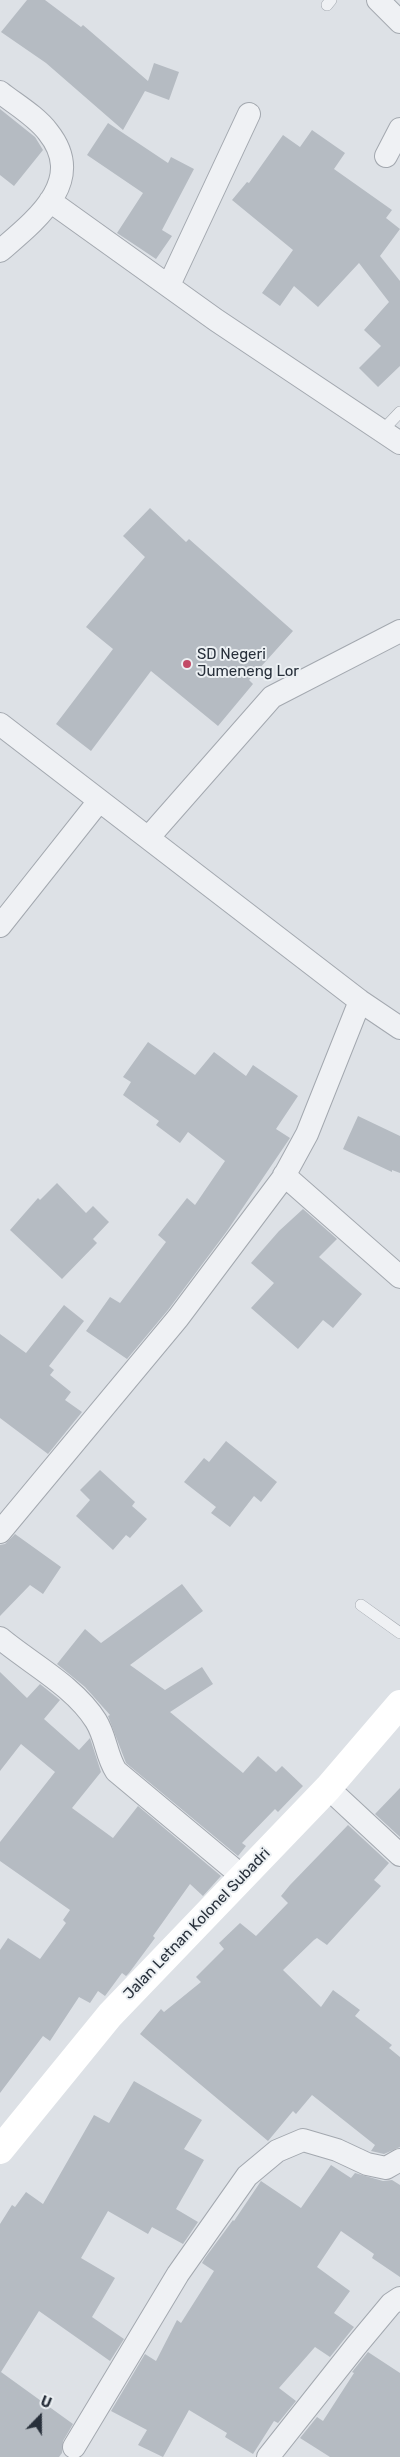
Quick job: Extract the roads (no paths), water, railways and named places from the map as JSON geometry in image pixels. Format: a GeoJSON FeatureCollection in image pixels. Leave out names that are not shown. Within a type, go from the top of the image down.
{"type":"FeatureCollection","features":[{"type":"Feature","properties":{"kind":"main road","name":"Jalan Letnan Kolonel Subadri"},"geometry":{"type":"LineString","coordinates":[[0,2150],[110,2015],[328,1788],[400,1704]]}},
{"type":"Feature","properties":{"kind":"street"},"geometry":{"type":"LineString","coordinates":[[378,0],[400,22]]}},
{"type":"Feature","properties":{"kind":"street"},"geometry":{"type":"LineString","coordinates":[[0,92],[47,131],[62,156],[62,177],[50,201],[0,251]]}},
{"type":"Feature","properties":{"kind":"street"},"geometry":{"type":"LineString","coordinates":[[169,285],[249,114]]}},
{"type":"Feature","properties":{"kind":"street"},"geometry":{"type":"LineString","coordinates":[[386,156],[400,129]]}},
{"type":"Feature","properties":{"kind":"street"},"geometry":{"type":"LineString","coordinates":[[50,201],[216,320],[391,437]]}},
{"type":"Feature","properties":{"kind":"street"},"geometry":{"type":"LineString","coordinates":[[148,838],[272,698],[400,631]]}},
{"type":"Feature","properties":{"kind":"street"},"geometry":{"type":"LineString","coordinates":[[0,724],[360,1001],[400,1028]]}},
{"type":"Feature","properties":{"kind":"street"},"geometry":{"type":"LineString","coordinates":[[0,926],[99,802]]}},
{"type":"Feature","properties":{"kind":"street"},"geometry":{"type":"LineString","coordinates":[[0,1532],[178,1318],[284,1175],[307,1134],[360,1001]]}},
{"type":"Feature","properties":{"kind":"street"},"geometry":{"type":"LineString","coordinates":[[284,1175],[400,1277]]}},
{"type":"Feature","properties":{"kind":"street"},"geometry":{"type":"LineString","coordinates":[[0,1638],[77,1698],[104,1735],[110,1761],[116,1771],[243,1877]]}},
{"type":"Feature","properties":{"kind":"street"},"geometry":{"type":"LineString","coordinates":[[328,1788],[400,1855]]}},
{"type":"Feature","properties":{"kind":"street"},"geometry":{"type":"LineString","coordinates":[[76,2454],[178,2274],[247,2176],[277,2151],[304,2140],[337,2150],[367,2164],[386,2168],[400,2160]]}},
{"type":"Feature","properties":{"kind":"street"},"geometry":{"type":"LineString","coordinates":[[268,2457],[356,2346],[392,2304],[400,2298]]}},
{"type":"Feature","properties":{"kind":"lane"},"geometry":{"type":"LineString","coordinates":[[391,437],[400,412]]}},
{"type":"Feature","properties":{"kind":"lane"},"geometry":{"type":"LineString","coordinates":[[361,1604],[400,1632]]}},
{"type":"Feature","properties":{"kind":"place","name":"SD Negeri Jumeneng Lor"},"geometry":{"type":"Point","coordinates":[187,664]}}]}
